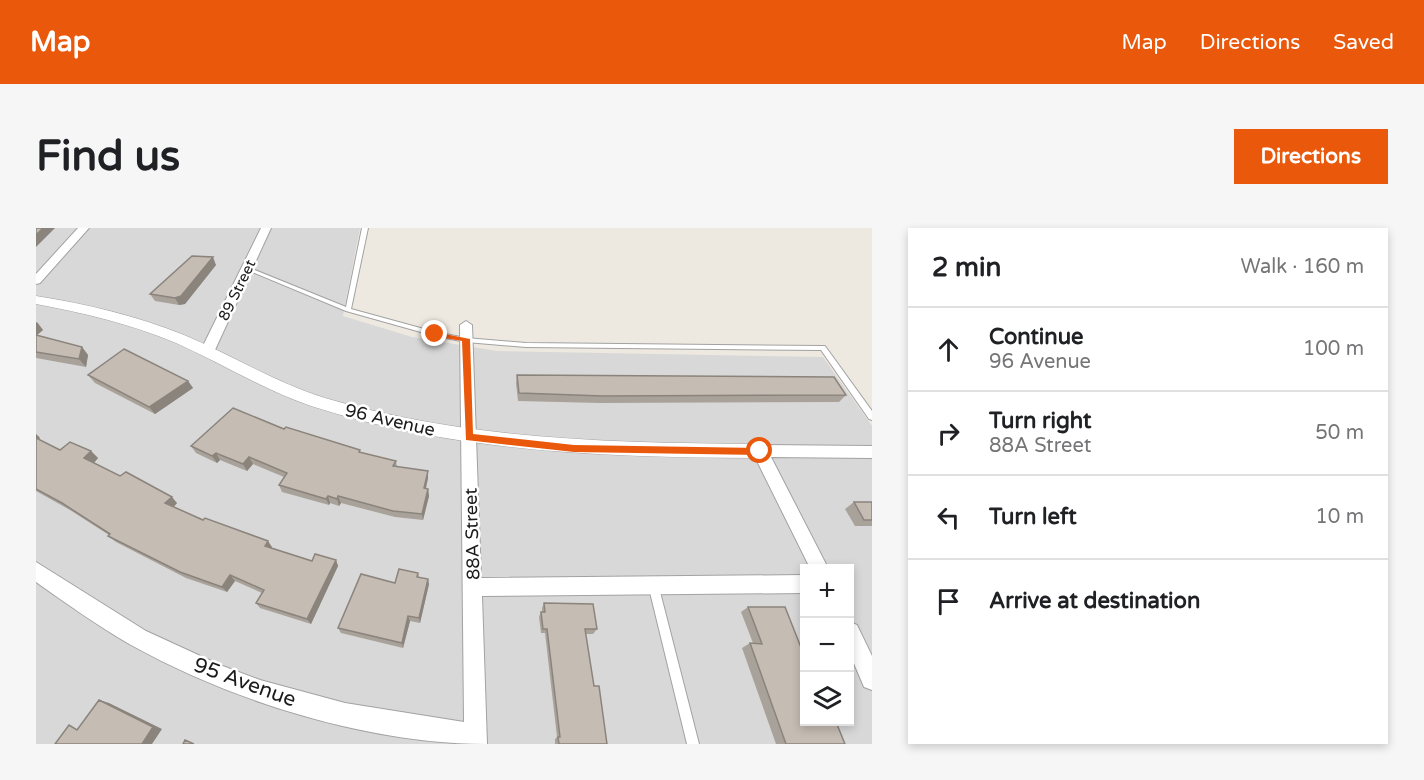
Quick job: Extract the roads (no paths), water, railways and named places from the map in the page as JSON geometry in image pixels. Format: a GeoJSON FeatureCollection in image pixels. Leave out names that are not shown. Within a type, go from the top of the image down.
{"type":"FeatureCollection","features":[{"type":"Feature","properties":{"kind":"street"},"geometry":{"type":"LineString","coordinates":[[36,281],[84,228]]}},
{"type":"Feature","properties":{"kind":"street","name":"89 Street"},"geometry":{"type":"LineString","coordinates":[[207,352],[267,228]]}},
{"type":"Feature","properties":{"kind":"street","name":"96 Avenue"},"geometry":{"type":"LineString","coordinates":[[36,300],[120,318],[160,331],[316,401],[405,426],[469,437],[574,449],[872,452]]}},
{"type":"Feature","properties":{"kind":"street","name":"88A Street"},"geometry":{"type":"LineString","coordinates":[[466,332],[476,739]]}},
{"type":"Feature","properties":{"kind":"street"},"geometry":{"type":"LineString","coordinates":[[760,451],[817,564]]}},
{"type":"Feature","properties":{"kind":"street","name":"95 Avenue"},"geometry":{"type":"LineString","coordinates":[[36,571],[93,611],[141,639],[199,667],[274,694],[336,712],[476,739]]}},
{"type":"Feature","properties":{"kind":"street"},"geometry":{"type":"LineString","coordinates":[[473,587],[800,584]]}},
{"type":"Feature","properties":{"kind":"street"},"geometry":{"type":"LineString","coordinates":[[854,642],[872,679]]}},
{"type":"Feature","properties":{"kind":"lane"},"geometry":{"type":"LineString","coordinates":[[348,310],[365,228]]}},
{"type":"Feature","properties":{"kind":"lane"},"geometry":{"type":"LineString","coordinates":[[248,269],[348,310],[423,331],[466,332],[526,345],[824,348],[872,417]]}},
{"type":"Feature","properties":{"kind":"lane"},"geometry":{"type":"LineString","coordinates":[[653,584],[693,744]]}}]}
